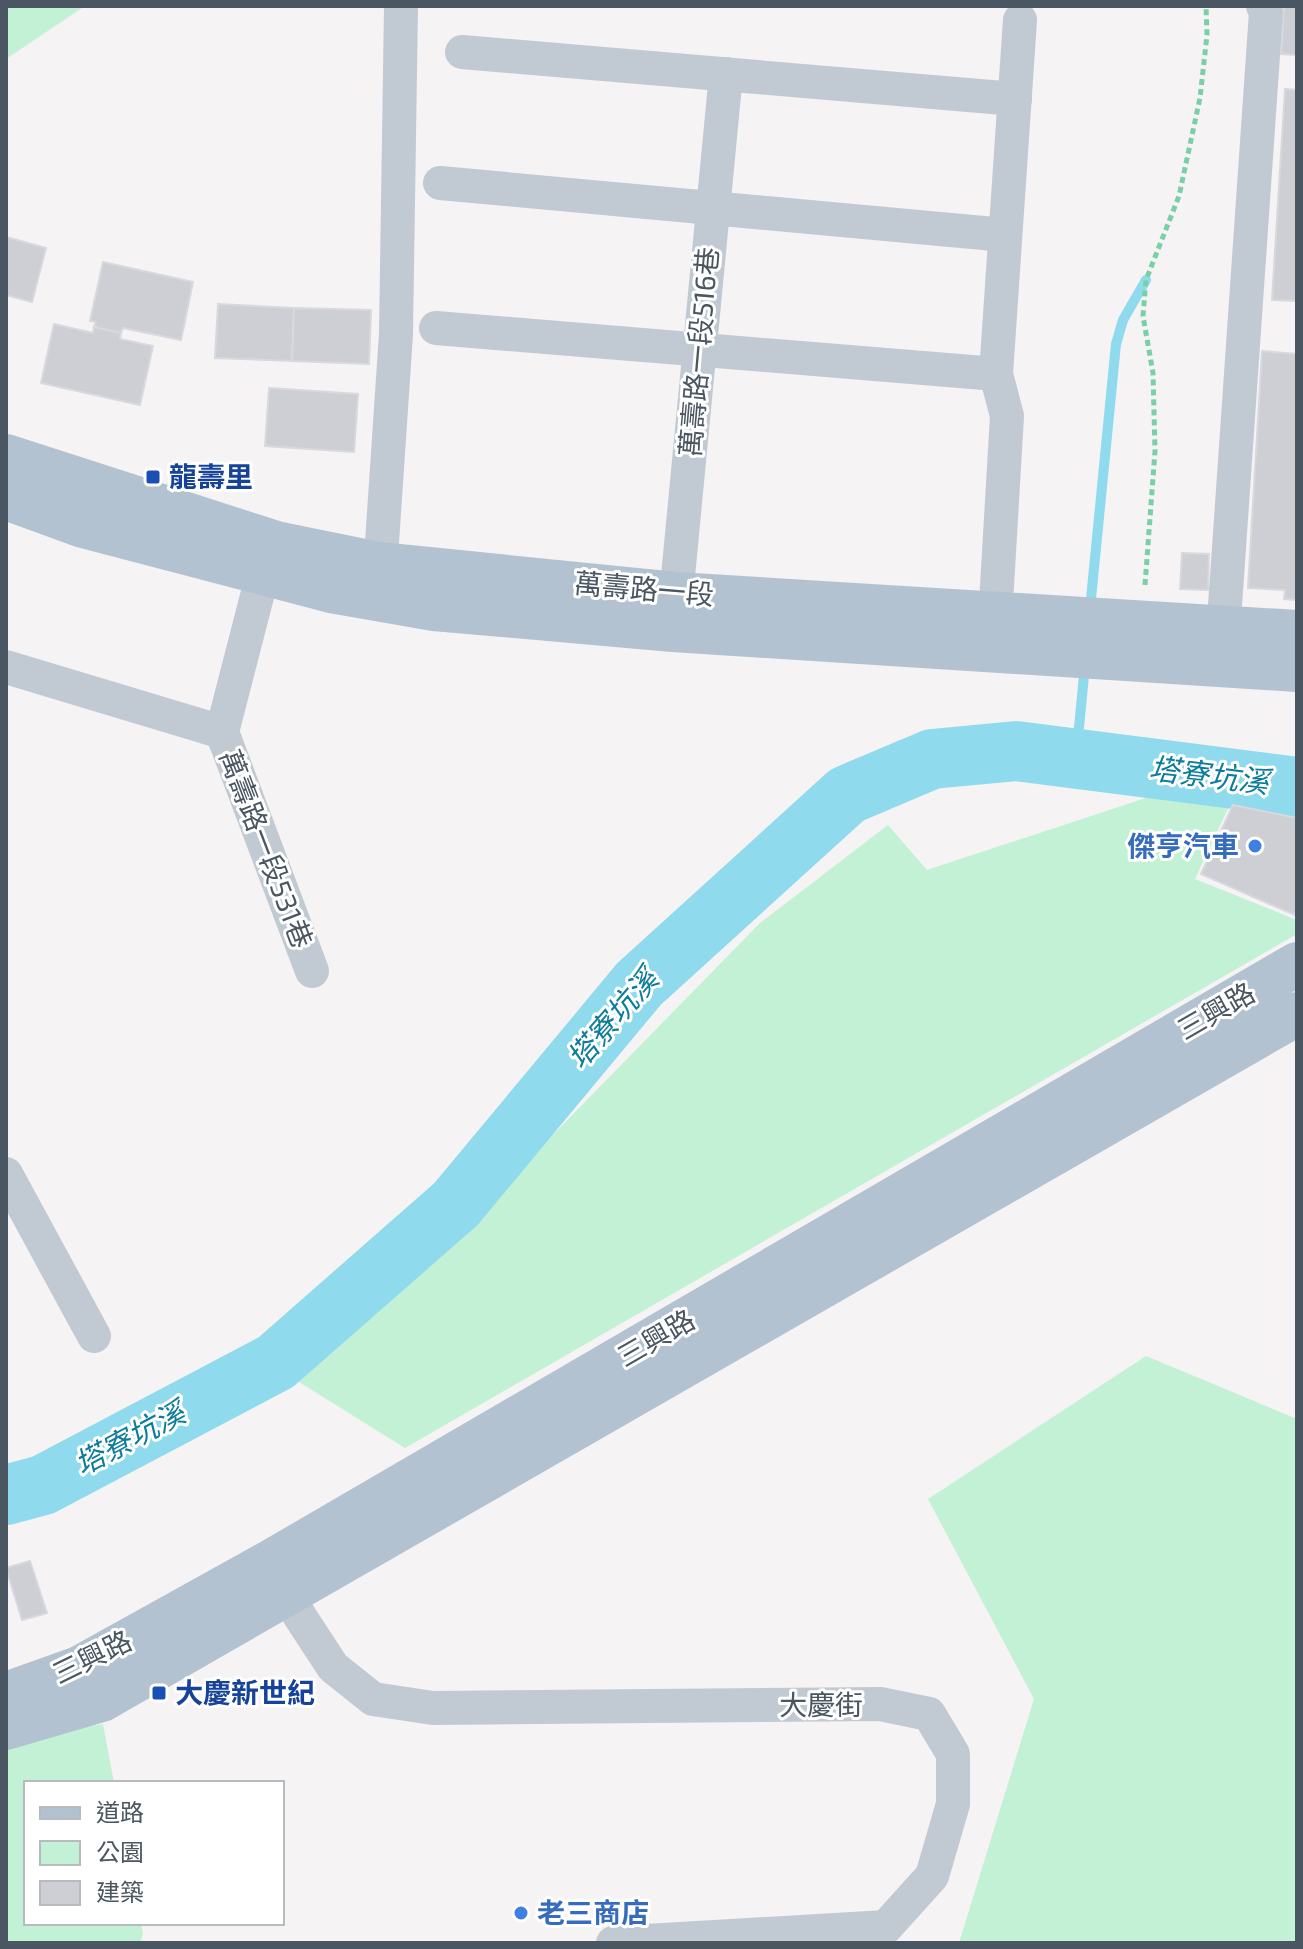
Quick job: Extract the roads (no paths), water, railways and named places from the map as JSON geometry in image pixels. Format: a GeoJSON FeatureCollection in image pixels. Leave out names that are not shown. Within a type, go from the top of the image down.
{"type":"FeatureCollection","features":[{"type":"Feature","properties":{"kind":"main road","name":"萬壽路一段"},"geometry":{"type":"LineString","coordinates":[[6,456],[269,558],[331,591],[379,581],[434,609],[675,612],[1044,635],[1135,635],[1223,646],[1297,670]]}},
{"type":"Feature","properties":{"kind":"main road","name":"萬壽路一段"},"geometry":{"type":"LineString","coordinates":[[6,498],[83,526],[269,558]]}},
{"type":"Feature","properties":{"kind":"main road","name":"萬壽路一段"},"geometry":{"type":"LineString","coordinates":[[1223,646],[1297,632]]}},
{"type":"Feature","properties":{"kind":"main road","name":"三興路"},"geometry":{"type":"LineString","coordinates":[[6,1728],[102,1700],[279,1579],[1297,964]]}},
{"type":"Feature","properties":{"kind":"main road","name":"三興路"},"geometry":{"type":"LineString","coordinates":[[6,1694],[79,1668],[279,1579],[1297,1014]]}},
{"type":"Feature","properties":{"kind":"street"},"geometry":{"type":"LineString","coordinates":[[379,581],[396,334],[401,6]]}},
{"type":"Feature","properties":{"kind":"street"},"geometry":{"type":"LineString","coordinates":[[1223,646],[1266,12],[1263,6]]}},
{"type":"Feature","properties":{"kind":"street"},"geometry":{"type":"LineString","coordinates":[[994,632],[1007,416],[996,374],[1020,20]]}},
{"type":"Feature","properties":{"kind":"street"},"geometry":{"type":"LineString","coordinates":[[462,52],[1015,99]]}},
{"type":"Feature","properties":{"kind":"street","name":"萬壽路一段516巷"},"geometry":{"type":"LineString","coordinates":[[675,612],[726,74]]}},
{"type":"Feature","properties":{"kind":"street"},"geometry":{"type":"LineString","coordinates":[[440,183],[1005,235]]}},
{"type":"Feature","properties":{"kind":"street"},"geometry":{"type":"LineString","coordinates":[[436,328],[996,374]]}},
{"type":"Feature","properties":{"kind":"street","name":"萬壽路一段531巷"},"geometry":{"type":"LineString","coordinates":[[269,558],[222,732],[312,971]]}},
{"type":"Feature","properties":{"kind":"street"},"geometry":{"type":"LineString","coordinates":[[6,667],[222,732]]}},
{"type":"Feature","properties":{"kind":"street"},"geometry":{"type":"LineString","coordinates":[[6,1174],[94,1336]]}},
{"type":"Feature","properties":{"kind":"street","name":"大慶街"},"geometry":{"type":"LineString","coordinates":[[279,1579],[333,1667],[373,1699],[433,1708],[880,1704],[929,1714],[953,1754],[953,1804],[932,1876],[886,1927],[613,1943]]}},
{"type":"Feature","properties":{"kind":"waterway"},"geometry":{"type":"LineString","coordinates":[[1090,609],[1116,344],[1123,320],[1146,280]]}},
{"type":"Feature","properties":{"kind":"waterway"},"geometry":{"type":"LineString","coordinates":[[1076,759],[1085,665]]}},
{"type":"Feature","properties":{"kind":"waterway","name":"塔寮坑溪"},"geometry":{"type":"LineString","coordinates":[[6,1495],[43,1485],[276,1362],[456,1204],[639,984],[847,795],[932,759],[1016,751],[1297,787]]}},
{"type":"Feature","properties":{"kind":"place","name":"龍壽里"},"geometry":{"type":"Point","coordinates":[153,477]}},
{"type":"Feature","properties":{"kind":"place","name":"傑亨汽車"},"geometry":{"type":"Point","coordinates":[1255,846]}},
{"type":"Feature","properties":{"kind":"place","name":"大慶新世紀"},"geometry":{"type":"Point","coordinates":[159,1693]}},
{"type":"Feature","properties":{"kind":"place","name":"老三商店"},"geometry":{"type":"Point","coordinates":[521,1913]}}]}
